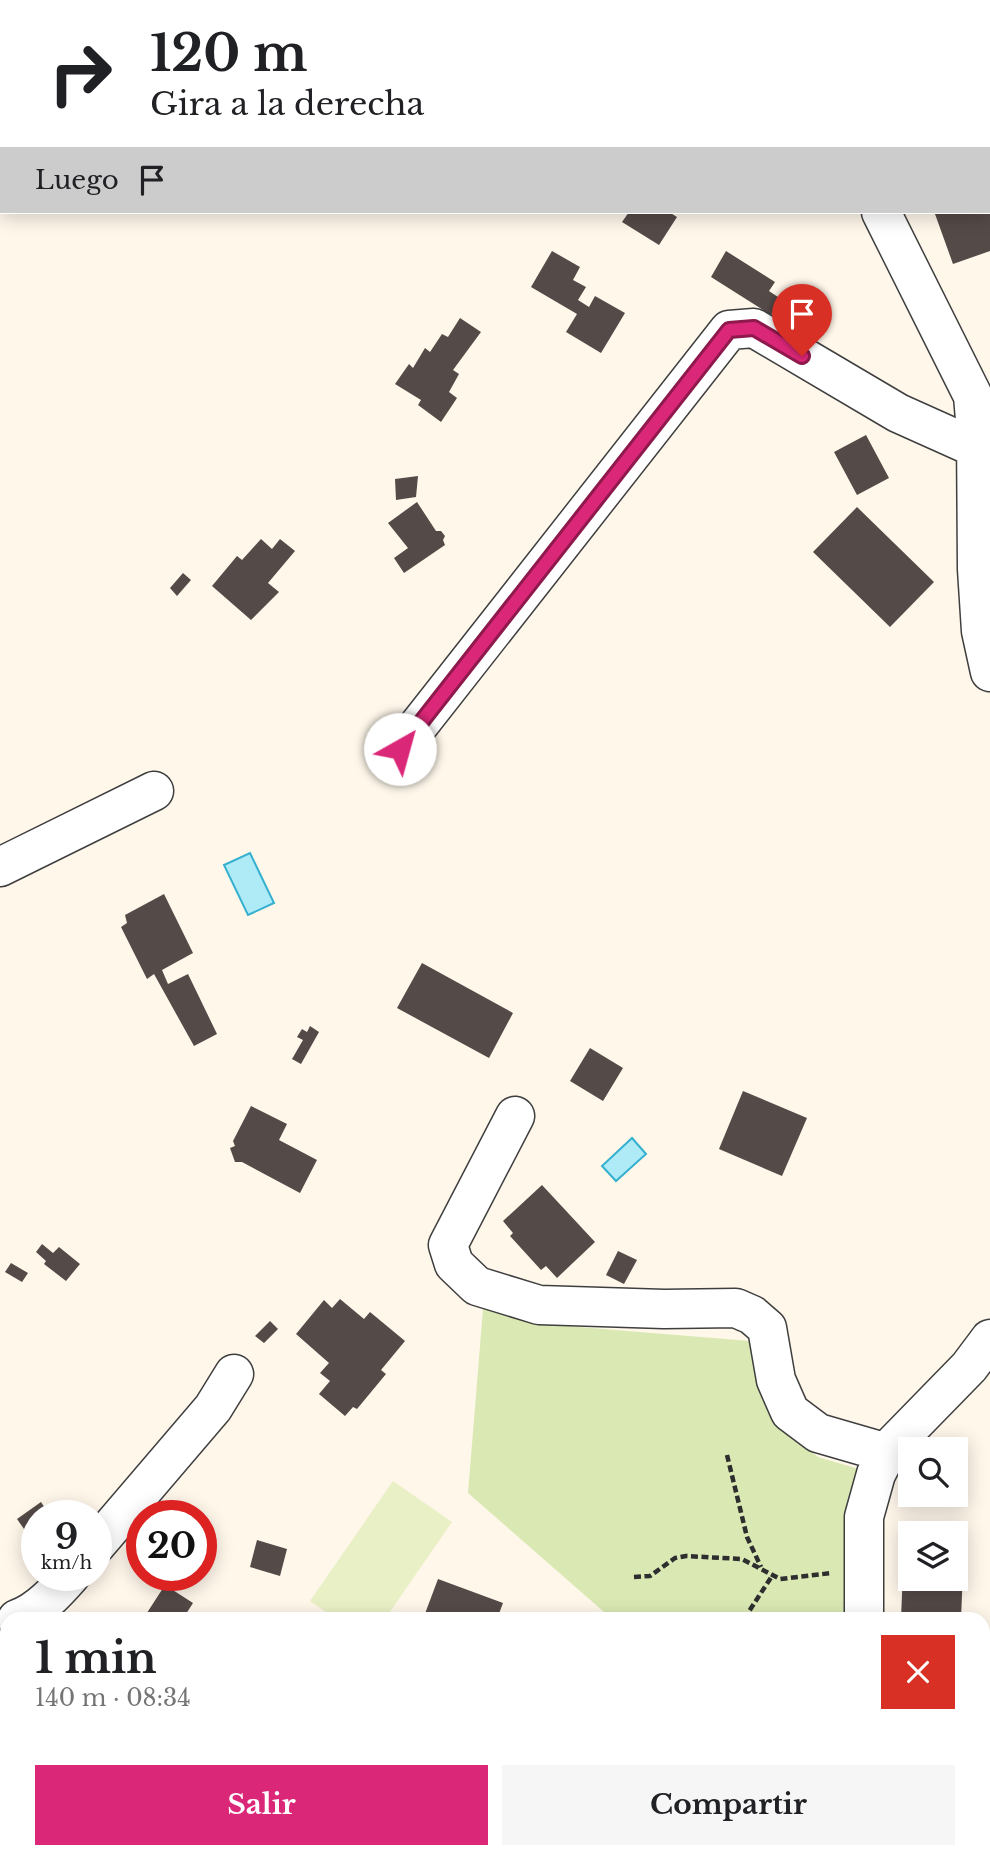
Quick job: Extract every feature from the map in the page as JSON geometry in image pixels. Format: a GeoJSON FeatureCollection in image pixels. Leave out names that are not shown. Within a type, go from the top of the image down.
{"type":"FeatureCollection","features":[{"type":"Feature","properties":{"kind":"street"},"geometry":{"type":"LineString","coordinates":[[882,214],[973,396],[977,569],[981,631],[990,673]]}},
{"type":"Feature","properties":{"kind":"street"},"geometry":{"type":"LineString","coordinates":[[400,749],[729,330],[754,328],[898,414],[976,448]]}},
{"type":"Feature","properties":{"kind":"street"},"geometry":{"type":"LineString","coordinates":[[0,867],[154,791]]}},
{"type":"Feature","properties":{"kind":"street"},"geometry":{"type":"LineString","coordinates":[[515,1116],[448,1245],[454,1264],[477,1286],[539,1305],[736,1308],[752,1315],[767,1328],[776,1380],[790,1412],[818,1433],[887,1453]]}},
{"type":"Feature","properties":{"kind":"street"},"geometry":{"type":"LineString","coordinates":[[864,1612],[864,1517],[876,1474],[887,1453],[969,1367],[990,1339]]}},
{"type":"Feature","properties":{"kind":"street"},"geometry":{"type":"LineString","coordinates":[[112,1526],[213,1408],[234,1374]]}},
{"type":"Feature","properties":{"kind":"street"},"geometry":{"type":"LineString","coordinates":[[29,1612],[57,1591]]}},
{"type":"Feature","properties":{"kind":"path"},"geometry":{"type":"LineString","coordinates":[[727,1455],[747,1536],[761,1567]]}},
{"type":"Feature","properties":{"kind":"path"},"geometry":{"type":"LineString","coordinates":[[635,1577],[650,1576],[675,1558],[686,1556],[742,1559],[780,1579],[863,1569]]}},
{"type":"Feature","properties":{"kind":"path"},"geometry":{"type":"LineString","coordinates":[[749,1612],[772,1576]]}},
{"type":"Feature","properties":{"kind":"green space"},"geometry":{"type":"Polygon","coordinates":[[[483,1309],[530,1323],[750,1341],[778,1424],[818,1457],[876,1474],[865,1612],[604,1612],[468,1493],[483,1309]]]}},
{"type":"Feature","properties":{"kind":"green space"},"geometry":{"type":"Polygon","coordinates":[[[393,1481],[452,1522],[390,1612],[326,1612],[310,1601],[393,1481]]]}},
{"type":"Feature","properties":{"kind":"water"},"geometry":{"type":"Polygon","coordinates":[[[250,853],[274,903],[248,915],[224,865],[250,853]]]}},
{"type":"Feature","properties":{"kind":"water"},"geometry":{"type":"Polygon","coordinates":[[[632,1138],[646,1154],[616,1181],[602,1166],[632,1138]]]}},
{"type":"Feature","properties":{"kind":"building"},"geometry":{"type":"Polygon","coordinates":[[[628,214],[672,214],[677,217],[659,245],[622,222],[628,214]]]}},
{"type":"Feature","properties":{"kind":"building"},"geometry":{"type":"Polygon","coordinates":[[[935,214],[990,214],[990,251],[953,264],[935,214]]]}},
{"type":"Feature","properties":{"kind":"building"},"geometry":{"type":"Polygon","coordinates":[[[552,251],[580,267],[573,280],[586,287],[578,300],[589,307],[595,296],[625,313],[601,353],[566,332],[577,314],[531,287],[552,251]]]}},
{"type":"Feature","properties":{"kind":"building"},"geometry":{"type":"Polygon","coordinates":[[[726,251],[775,282],[769,291],[781,299],[771,315],[711,277],[726,251]]]}},
{"type":"Feature","properties":{"kind":"building"},"geometry":{"type":"Polygon","coordinates":[[[460,318],[481,332],[453,370],[459,374],[449,392],[457,398],[441,422],[418,405],[421,400],[395,384],[409,364],[413,368],[425,348],[430,352],[442,334],[448,337],[460,318]]]}},
{"type":"Feature","properties":{"kind":"building"},"geometry":{"type":"Polygon","coordinates":[[[866,435],[889,478],[857,495],[834,452],[866,435]]]}},
{"type":"Feature","properties":{"kind":"building"},"geometry":{"type":"Polygon","coordinates":[[[418,476],[416,497],[396,500],[395,479],[418,476]]]}},
{"type":"Feature","properties":{"kind":"building"},"geometry":{"type":"Polygon","coordinates":[[[417,502],[436,531],[441,531],[445,536],[445,545],[404,573],[394,558],[408,548],[388,523],[417,502]]]}},
{"type":"Feature","properties":{"kind":"building"},"geometry":{"type":"Polygon","coordinates":[[[857,507],[934,582],[890,627],[813,552],[857,507]]]}},
{"type":"Feature","properties":{"kind":"building"},"geometry":{"type":"Polygon","coordinates":[[[261,539],[272,549],[280,539],[295,551],[268,583],[279,592],[251,620],[212,586],[237,556],[242,560],[261,539]]]}},
{"type":"Feature","properties":{"kind":"building"},"geometry":{"type":"Polygon","coordinates":[[[183,573],[191,580],[177,596],[170,588],[183,573]]]}},
{"type":"Feature","properties":{"kind":"building"},"geometry":{"type":"Polygon","coordinates":[[[164,894],[193,953],[162,970],[168,984],[188,974],[217,1034],[194,1046],[154,974],[147,979],[121,927],[127,923],[125,915],[164,894]]]}},
{"type":"Feature","properties":{"kind":"building"},"geometry":{"type":"Polygon","coordinates":[[[422,963],[513,1013],[489,1058],[397,1008],[422,963]]]}},
{"type":"Feature","properties":{"kind":"building"},"geometry":{"type":"Polygon","coordinates":[[[310,1026],[319,1032],[301,1064],[292,1059],[303,1040],[297,1037],[302,1029],[307,1032],[310,1026]]]}},
{"type":"Feature","properties":{"kind":"building"},"geometry":{"type":"Polygon","coordinates":[[[590,1048],[623,1068],[603,1101],[570,1081],[590,1048]]]}},
{"type":"Feature","properties":{"kind":"building"},"geometry":{"type":"Polygon","coordinates":[[[743,1091],[807,1118],[782,1176],[719,1149],[743,1091]]]}},
{"type":"Feature","properties":{"kind":"building"},"geometry":{"type":"Polygon","coordinates":[[[251,1106],[287,1124],[279,1140],[317,1160],[300,1193],[242,1162],[235,1162],[230,1148],[235,1146],[233,1141],[251,1106]]]}},
{"type":"Feature","properties":{"kind":"building"},"geometry":{"type":"Polygon","coordinates":[[[542,1185],[595,1242],[557,1278],[546,1266],[541,1270],[510,1236],[513,1233],[503,1221],[542,1185]]]}},
{"type":"Feature","properties":{"kind":"building"},"geometry":{"type":"Polygon","coordinates":[[[42,1244],[53,1253],[59,1247],[80,1264],[66,1281],[44,1264],[46,1261],[36,1252],[42,1244]]]}},
{"type":"Feature","properties":{"kind":"building"},"geometry":{"type":"Polygon","coordinates":[[[618,1251],[637,1260],[624,1284],[606,1275],[618,1251]]]}},
{"type":"Feature","properties":{"kind":"building"},"geometry":{"type":"Polygon","coordinates":[[[11,1263],[28,1273],[22,1282],[5,1272],[11,1263]]]}},
{"type":"Feature","properties":{"kind":"building"},"geometry":{"type":"Polygon","coordinates":[[[340,1299],[364,1319],[370,1312],[405,1341],[381,1370],[386,1374],[357,1409],[353,1407],[345,1416],[319,1394],[330,1381],[320,1373],[329,1363],[296,1334],[324,1300],[332,1308],[340,1299]]]}},
{"type":"Feature","properties":{"kind":"building"},"geometry":{"type":"Polygon","coordinates":[[[270,1321],[278,1329],[264,1343],[255,1336],[270,1321]]]}},
{"type":"Feature","properties":{"kind":"building"},"geometry":{"type":"Polygon","coordinates":[[[257,1540],[287,1549],[280,1576],[250,1567],[257,1540]]]}},
{"type":"Feature","properties":{"kind":"building"},"geometry":{"type":"Polygon","coordinates":[[[438,1579],[503,1603],[500,1612],[426,1612],[438,1579]]]}},
{"type":"Feature","properties":{"kind":"building"},"geometry":{"type":"Polygon","coordinates":[[[161,1591],[174,1591],[193,1603],[187,1612],[148,1612],[161,1591]]]}},
{"type":"Feature","properties":{"kind":"building"},"geometry":{"type":"Polygon","coordinates":[[[902,1591],[962,1591],[961,1612],[901,1612],[902,1591]]]}},
{"type":"Feature","properties":{"kind":"route"},"geometry":{"type":"LineString","coordinates":[[400,749],[729,330],[754,328],[802,356]]}}]}
